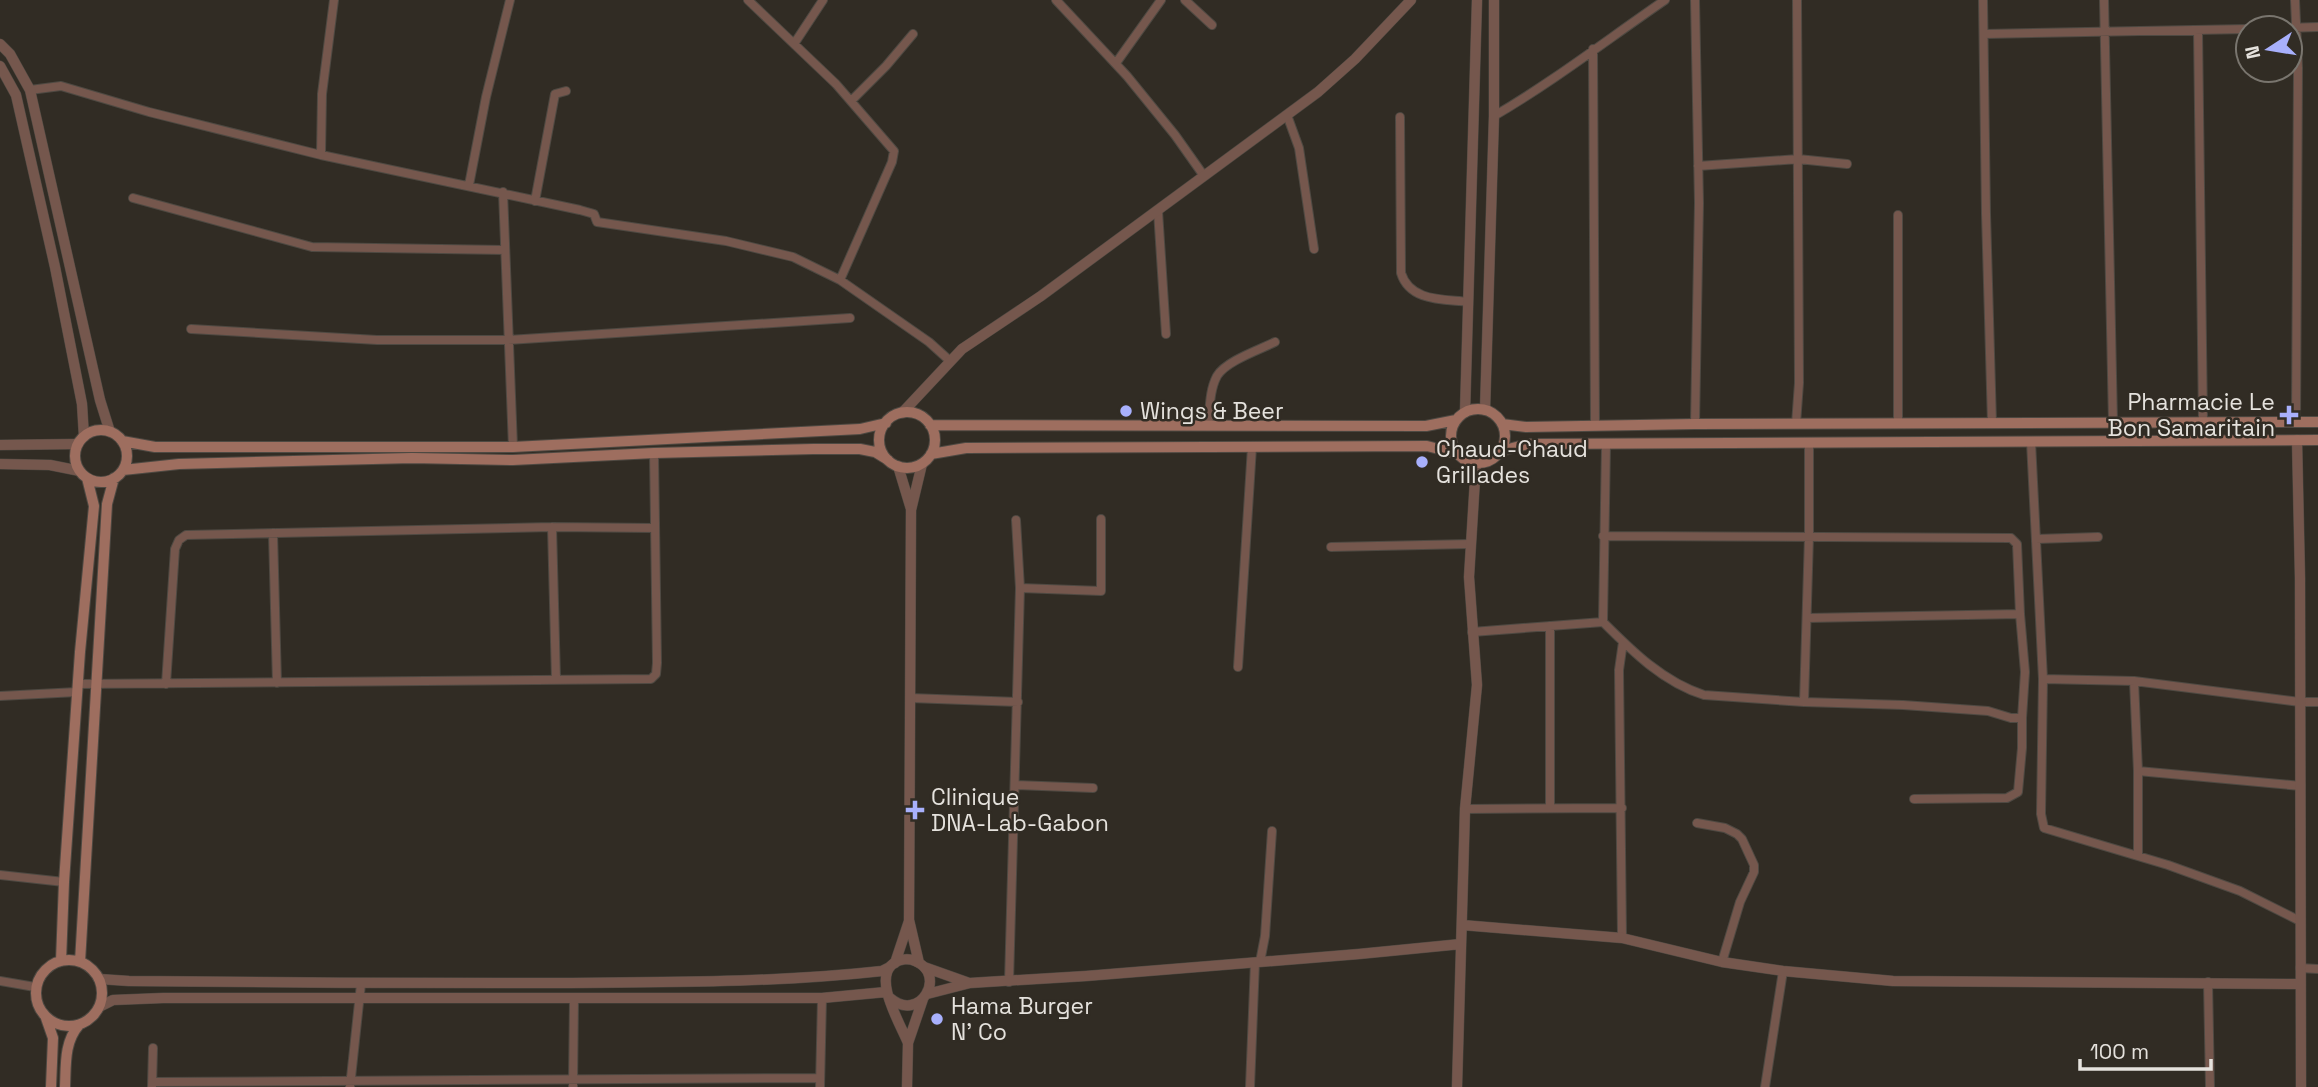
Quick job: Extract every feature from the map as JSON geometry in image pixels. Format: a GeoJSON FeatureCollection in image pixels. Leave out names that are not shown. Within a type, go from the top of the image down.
{"type":"FeatureCollection","features":[{"type":"Feature","properties":{"kind":"main road"},"geometry":{"type":"LineString","coordinates":[[930,425],[1426,426],[1455,421],[1465,412],[1475,409],[1485,410],[1497,417],[1502,424],[1505,438],[1501,451]]}},
{"type":"Feature","properties":{"kind":"main road"},"geometry":{"type":"LineString","coordinates":[[61,961],[78,688],[94,506],[84,475],[75,458],[81,440],[96,430],[110,432],[122,440],[155,447],[513,447],[860,429],[886,422],[902,413],[918,415],[930,425],[935,440],[931,454],[922,464],[910,468],[893,463],[875,452],[860,449],[654,453],[513,460],[412,458],[178,464],[118,474],[101,482],[84,475]]}},
{"type":"Feature","properties":{"kind":"main road"},"geometry":{"type":"LineString","coordinates":[[1455,421],[1451,438],[1458,454]]}},
{"type":"Feature","properties":{"kind":"main road"},"geometry":{"type":"LineString","coordinates":[[886,422],[880,440],[881,449],[893,463]]}},
{"type":"Feature","properties":{"kind":"main road"},"geometry":{"type":"LineString","coordinates":[[1502,424],[1526,427],[2318,422]]}},
{"type":"Feature","properties":{"kind":"main road"},"geometry":{"type":"LineString","coordinates":[[80,962],[107,504],[127,455],[122,440]]}},
{"type":"Feature","properties":{"kind":"main road"},"geometry":{"type":"LineString","coordinates":[[931,454],[966,447],[1427,446],[1458,454],[1476,463],[1490,460],[1501,451],[1528,444],[2318,440]]}},
{"type":"Feature","properties":{"kind":"main road"},"geometry":{"type":"LineString","coordinates":[[51,1087],[53,1038],[46,1018],[38,1006],[35,987],[45,970],[61,961],[80,962],[94,972],[99,979],[102,993],[99,1007],[93,1016],[71,1034],[65,1087]]}},
{"type":"Feature","properties":{"kind":"main road"},"geometry":{"type":"LineString","coordinates":[[46,1018],[62,1026],[79,1025]]}},
{"type":"Feature","properties":{"kind":"street"},"geometry":{"type":"LineString","coordinates":[[321,155],[322,94],[334,0]]}},
{"type":"Feature","properties":{"kind":"street"},"geometry":{"type":"LineString","coordinates":[[469,185],[486,97],[510,0]]}},
{"type":"Feature","properties":{"kind":"street"},"geometry":{"type":"LineString","coordinates":[[748,0],[851,101],[895,155],[840,280]]}},
{"type":"Feature","properties":{"kind":"street"},"geometry":{"type":"LineString","coordinates":[[794,44],[823,0]]}},
{"type":"Feature","properties":{"kind":"street"},"geometry":{"type":"LineString","coordinates":[[1056,0],[1116,63],[1175,135],[1204,176]]}},
{"type":"Feature","properties":{"kind":"street"},"geometry":{"type":"LineString","coordinates":[[1116,63],[1161,0]]}},
{"type":"Feature","properties":{"kind":"street"},"geometry":{"type":"LineString","coordinates":[[1185,0],[1212,26]]}},
{"type":"Feature","properties":{"kind":"street"},"geometry":{"type":"LineString","coordinates":[[902,413],[949,360],[1158,211],[1318,92],[1355,59],[1411,0]]}},
{"type":"Feature","properties":{"kind":"street"},"geometry":{"type":"LineString","coordinates":[[1465,412],[1477,0]]}},
{"type":"Feature","properties":{"kind":"street"},"geometry":{"type":"LineString","coordinates":[[1485,410],[1494,116],[1494,0]]}},
{"type":"Feature","properties":{"kind":"street"},"geometry":{"type":"LineString","coordinates":[[1494,116],[1573,67],[1593,49],[1665,0]]}},
{"type":"Feature","properties":{"kind":"street"},"geometry":{"type":"LineString","coordinates":[[1695,0],[1698,166],[1695,424]]}},
{"type":"Feature","properties":{"kind":"street"},"geometry":{"type":"LineString","coordinates":[[1796,424],[1799,383],[1797,0]]}},
{"type":"Feature","properties":{"kind":"street"},"geometry":{"type":"LineString","coordinates":[[1983,0],[1992,423]]}},
{"type":"Feature","properties":{"kind":"street"},"geometry":{"type":"LineString","coordinates":[[2104,0],[2113,422]]}},
{"type":"Feature","properties":{"kind":"street"},"geometry":{"type":"LineString","coordinates":[[1984,34],[2234,30]]}},
{"type":"Feature","properties":{"kind":"street"},"geometry":{"type":"LineString","coordinates":[[2198,31],[2203,422]]}},
{"type":"Feature","properties":{"kind":"street"},"geometry":{"type":"LineString","coordinates":[[851,101],[887,66],[912,34]]}},
{"type":"Feature","properties":{"kind":"street"},"geometry":{"type":"LineString","coordinates":[[0,44],[10,54],[30,90],[100,400],[110,432]]}},
{"type":"Feature","properties":{"kind":"street"},"geometry":{"type":"LineString","coordinates":[[1593,49],[1595,425]]}},
{"type":"Feature","properties":{"kind":"street"},"geometry":{"type":"LineString","coordinates":[[0,66],[16,95],[52,253],[82,404],[81,440],[0,445]]}},
{"type":"Feature","properties":{"kind":"street"},"geometry":{"type":"LineString","coordinates":[[2297,84],[2297,422]]}},
{"type":"Feature","properties":{"kind":"street"},"geometry":{"type":"LineString","coordinates":[[30,90],[61,86],[149,112],[321,155],[587,212],[594,214],[597,222],[726,241],[793,257],[840,280],[929,342],[949,360]]}},
{"type":"Feature","properties":{"kind":"street"},"geometry":{"type":"LineString","coordinates":[[535,201],[555,94],[566,91]]}},
{"type":"Feature","properties":{"kind":"street"},"geometry":{"type":"LineString","coordinates":[[1287,115],[1298,148],[1314,249]]}},
{"type":"Feature","properties":{"kind":"street"},"geometry":{"type":"LineString","coordinates":[[1400,117],[1401,273],[1404,281],[1415,293],[1468,302]]}},
{"type":"Feature","properties":{"kind":"street"},"geometry":{"type":"LineString","coordinates":[[1698,166],[1798,159],[1847,164]]}},
{"type":"Feature","properties":{"kind":"street"},"geometry":{"type":"LineString","coordinates":[[503,192],[513,447]]}},
{"type":"Feature","properties":{"kind":"street"},"geometry":{"type":"LineString","coordinates":[[133,198],[312,247],[505,250]]}},
{"type":"Feature","properties":{"kind":"street"},"geometry":{"type":"LineString","coordinates":[[1158,211],[1166,334]]}},
{"type":"Feature","properties":{"kind":"street"},"geometry":{"type":"LineString","coordinates":[[1898,215],[1898,424]]}},
{"type":"Feature","properties":{"kind":"street"},"geometry":{"type":"LineString","coordinates":[[191,329],[377,340],[508,340],[850,318]]}},
{"type":"Feature","properties":{"kind":"street"},"geometry":{"type":"LineString","coordinates":[[1208,426],[1218,374],[1239,359],[1275,342]]}},
{"type":"Feature","properties":{"kind":"street"},"geometry":{"type":"LineString","coordinates":[[2297,440],[2301,1087]]}},
{"type":"Feature","properties":{"kind":"street"},"geometry":{"type":"LineString","coordinates":[[1804,702],[1809,442]]}},
{"type":"Feature","properties":{"kind":"street"},"geometry":{"type":"LineString","coordinates":[[2031,442],[2043,679],[2040,814],[2044,828],[2138,855],[2240,891],[2300,921]]}},
{"type":"Feature","properties":{"kind":"street"},"geometry":{"type":"LineString","coordinates":[[1606,444],[1603,622],[1661,674],[1704,695],[1988,711],[2011,718],[2022,718]]}},
{"type":"Feature","properties":{"kind":"street"},"geometry":{"type":"LineString","coordinates":[[1238,667],[1252,447]]}},
{"type":"Feature","properties":{"kind":"street"},"geometry":{"type":"LineString","coordinates":[[0,696],[96,684],[651,680],[656,674],[654,453]]}},
{"type":"Feature","properties":{"kind":"street"},"geometry":{"type":"LineString","coordinates":[[893,463],[911,510]]}},
{"type":"Feature","properties":{"kind":"street"},"geometry":{"type":"LineString","coordinates":[[1457,1087],[1465,809],[1477,685],[1472,632],[1470,544],[1476,463]]}},
{"type":"Feature","properties":{"kind":"street"},"geometry":{"type":"LineString","coordinates":[[0,464],[50,465],[84,475]]}},
{"type":"Feature","properties":{"kind":"street"},"geometry":{"type":"LineString","coordinates":[[907,1087],[908,1043],[930,980],[922,965],[909,920],[911,510],[922,464]]}},
{"type":"Feature","properties":{"kind":"street"},"geometry":{"type":"LineString","coordinates":[[1020,588],[1101,591],[1101,519]]}},
{"type":"Feature","properties":{"kind":"street"},"geometry":{"type":"LineString","coordinates":[[1009,982],[1020,588],[1016,520]]}},
{"type":"Feature","properties":{"kind":"street"},"geometry":{"type":"LineString","coordinates":[[166,684],[175,549],[179,540],[186,535],[552,527],[655,528]]}},
{"type":"Feature","properties":{"kind":"street"},"geometry":{"type":"LineString","coordinates":[[552,527],[556,680]]}},
{"type":"Feature","properties":{"kind":"street"},"geometry":{"type":"LineString","coordinates":[[273,533],[277,683]]}},
{"type":"Feature","properties":{"kind":"street"},"geometry":{"type":"LineString","coordinates":[[1603,536],[2011,538],[2017,544],[2025,672],[2018,792],[2007,798],[1914,799]]}},
{"type":"Feature","properties":{"kind":"street"},"geometry":{"type":"LineString","coordinates":[[2036,539],[2098,537]]}},
{"type":"Feature","properties":{"kind":"street"},"geometry":{"type":"LineString","coordinates":[[1331,547],[1470,544]]}},
{"type":"Feature","properties":{"kind":"street"},"geometry":{"type":"LineString","coordinates":[[1807,618],[2020,614]]}},
{"type":"Feature","properties":{"kind":"street"},"geometry":{"type":"LineString","coordinates":[[1472,632],[1603,622]]}},
{"type":"Feature","properties":{"kind":"street"},"geometry":{"type":"LineString","coordinates":[[1550,626],[1550,808]]}},
{"type":"Feature","properties":{"kind":"street"},"geometry":{"type":"LineString","coordinates":[[1622,938],[1619,670],[1623,642]]}},
{"type":"Feature","properties":{"kind":"street"},"geometry":{"type":"LineString","coordinates":[[2043,679],[2134,681],[2318,702]]}},
{"type":"Feature","properties":{"kind":"street"},"geometry":{"type":"LineString","coordinates":[[2134,681],[2138,855]]}},
{"type":"Feature","properties":{"kind":"street"},"geometry":{"type":"LineString","coordinates":[[911,698],[1017,702]]}},
{"type":"Feature","properties":{"kind":"street"},"geometry":{"type":"LineString","coordinates":[[2138,771],[2301,786]]}},
{"type":"Feature","properties":{"kind":"street"},"geometry":{"type":"LineString","coordinates":[[1015,785],[1093,788]]}},
{"type":"Feature","properties":{"kind":"street"},"geometry":{"type":"LineString","coordinates":[[1465,809],[1622,808]]}},
{"type":"Feature","properties":{"kind":"street"},"geometry":{"type":"LineString","coordinates":[[1697,824],[1725,828],[1737,834],[1754,865],[1754,872],[1740,902],[1722,962]]}},
{"type":"Feature","properties":{"kind":"street"},"geometry":{"type":"LineString","coordinates":[[1250,1087],[1257,962],[1265,936],[1272,831]]}},
{"type":"Feature","properties":{"kind":"street"},"geometry":{"type":"LineString","coordinates":[[0,875],[64,882]]}},
{"type":"Feature","properties":{"kind":"street"},"geometry":{"type":"LineString","coordinates":[[908,1043],[884,979],[909,920]]}},
{"type":"Feature","properties":{"kind":"street"},"geometry":{"type":"LineString","coordinates":[[1462,925],[1622,938],[1722,962],[1783,971],[1894,981],[2300,984]]}},
{"type":"Feature","properties":{"kind":"street"},"geometry":{"type":"LineString","coordinates":[[888,995],[894,1002],[906,1006],[970,983],[1461,944]]}},
{"type":"Feature","properties":{"kind":"street"},"geometry":{"type":"LineString","coordinates":[[99,979],[361,984],[812,979],[882,971],[908,959],[970,983]]}},
{"type":"Feature","properties":{"kind":"street"},"geometry":{"type":"LineString","coordinates":[[2300,968],[2318,968]]}},
{"type":"Feature","properties":{"kind":"street"},"geometry":{"type":"LineString","coordinates":[[1765,1087],[1783,971]]}},
{"type":"Feature","properties":{"kind":"street"},"geometry":{"type":"LineString","coordinates":[[0,981],[35,987]]}},
{"type":"Feature","properties":{"kind":"street"},"geometry":{"type":"LineString","coordinates":[[2208,982],[2210,1087]]}},
{"type":"Feature","properties":{"kind":"street"},"geometry":{"type":"LineString","coordinates":[[351,1084],[361,984]]}},
{"type":"Feature","properties":{"kind":"street"},"geometry":{"type":"LineString","coordinates":[[99,1007],[113,1000],[130,999],[822,998],[888,995]]}},
{"type":"Feature","properties":{"kind":"street"},"geometry":{"type":"LineString","coordinates":[[573,1083],[574,998]]}},
{"type":"Feature","properties":{"kind":"street"},"geometry":{"type":"LineString","coordinates":[[153,1048],[152,1084],[820,1083],[822,998]]}},
{"type":"Feature","properties":{"kind":"place","name":"Wings & Beer"},"geometry":{"type":"Point","coordinates":[1126,411]}},
{"type":"Feature","properties":{"kind":"place","name":"Pharmacie Le Bon Samaritain"},"geometry":{"type":"Point","coordinates":[2289,415]}},
{"type":"Feature","properties":{"kind":"place","name":"Chaud-Chaud Grillades"},"geometry":{"type":"Point","coordinates":[1422,462]}},
{"type":"Feature","properties":{"kind":"place","name":"Clinique DNA-Lab-Gabon"},"geometry":{"type":"Point","coordinates":[915,810]}},
{"type":"Feature","properties":{"kind":"place","name":"Hama Burger N' Co"},"geometry":{"type":"Point","coordinates":[937,1019]}}]}
